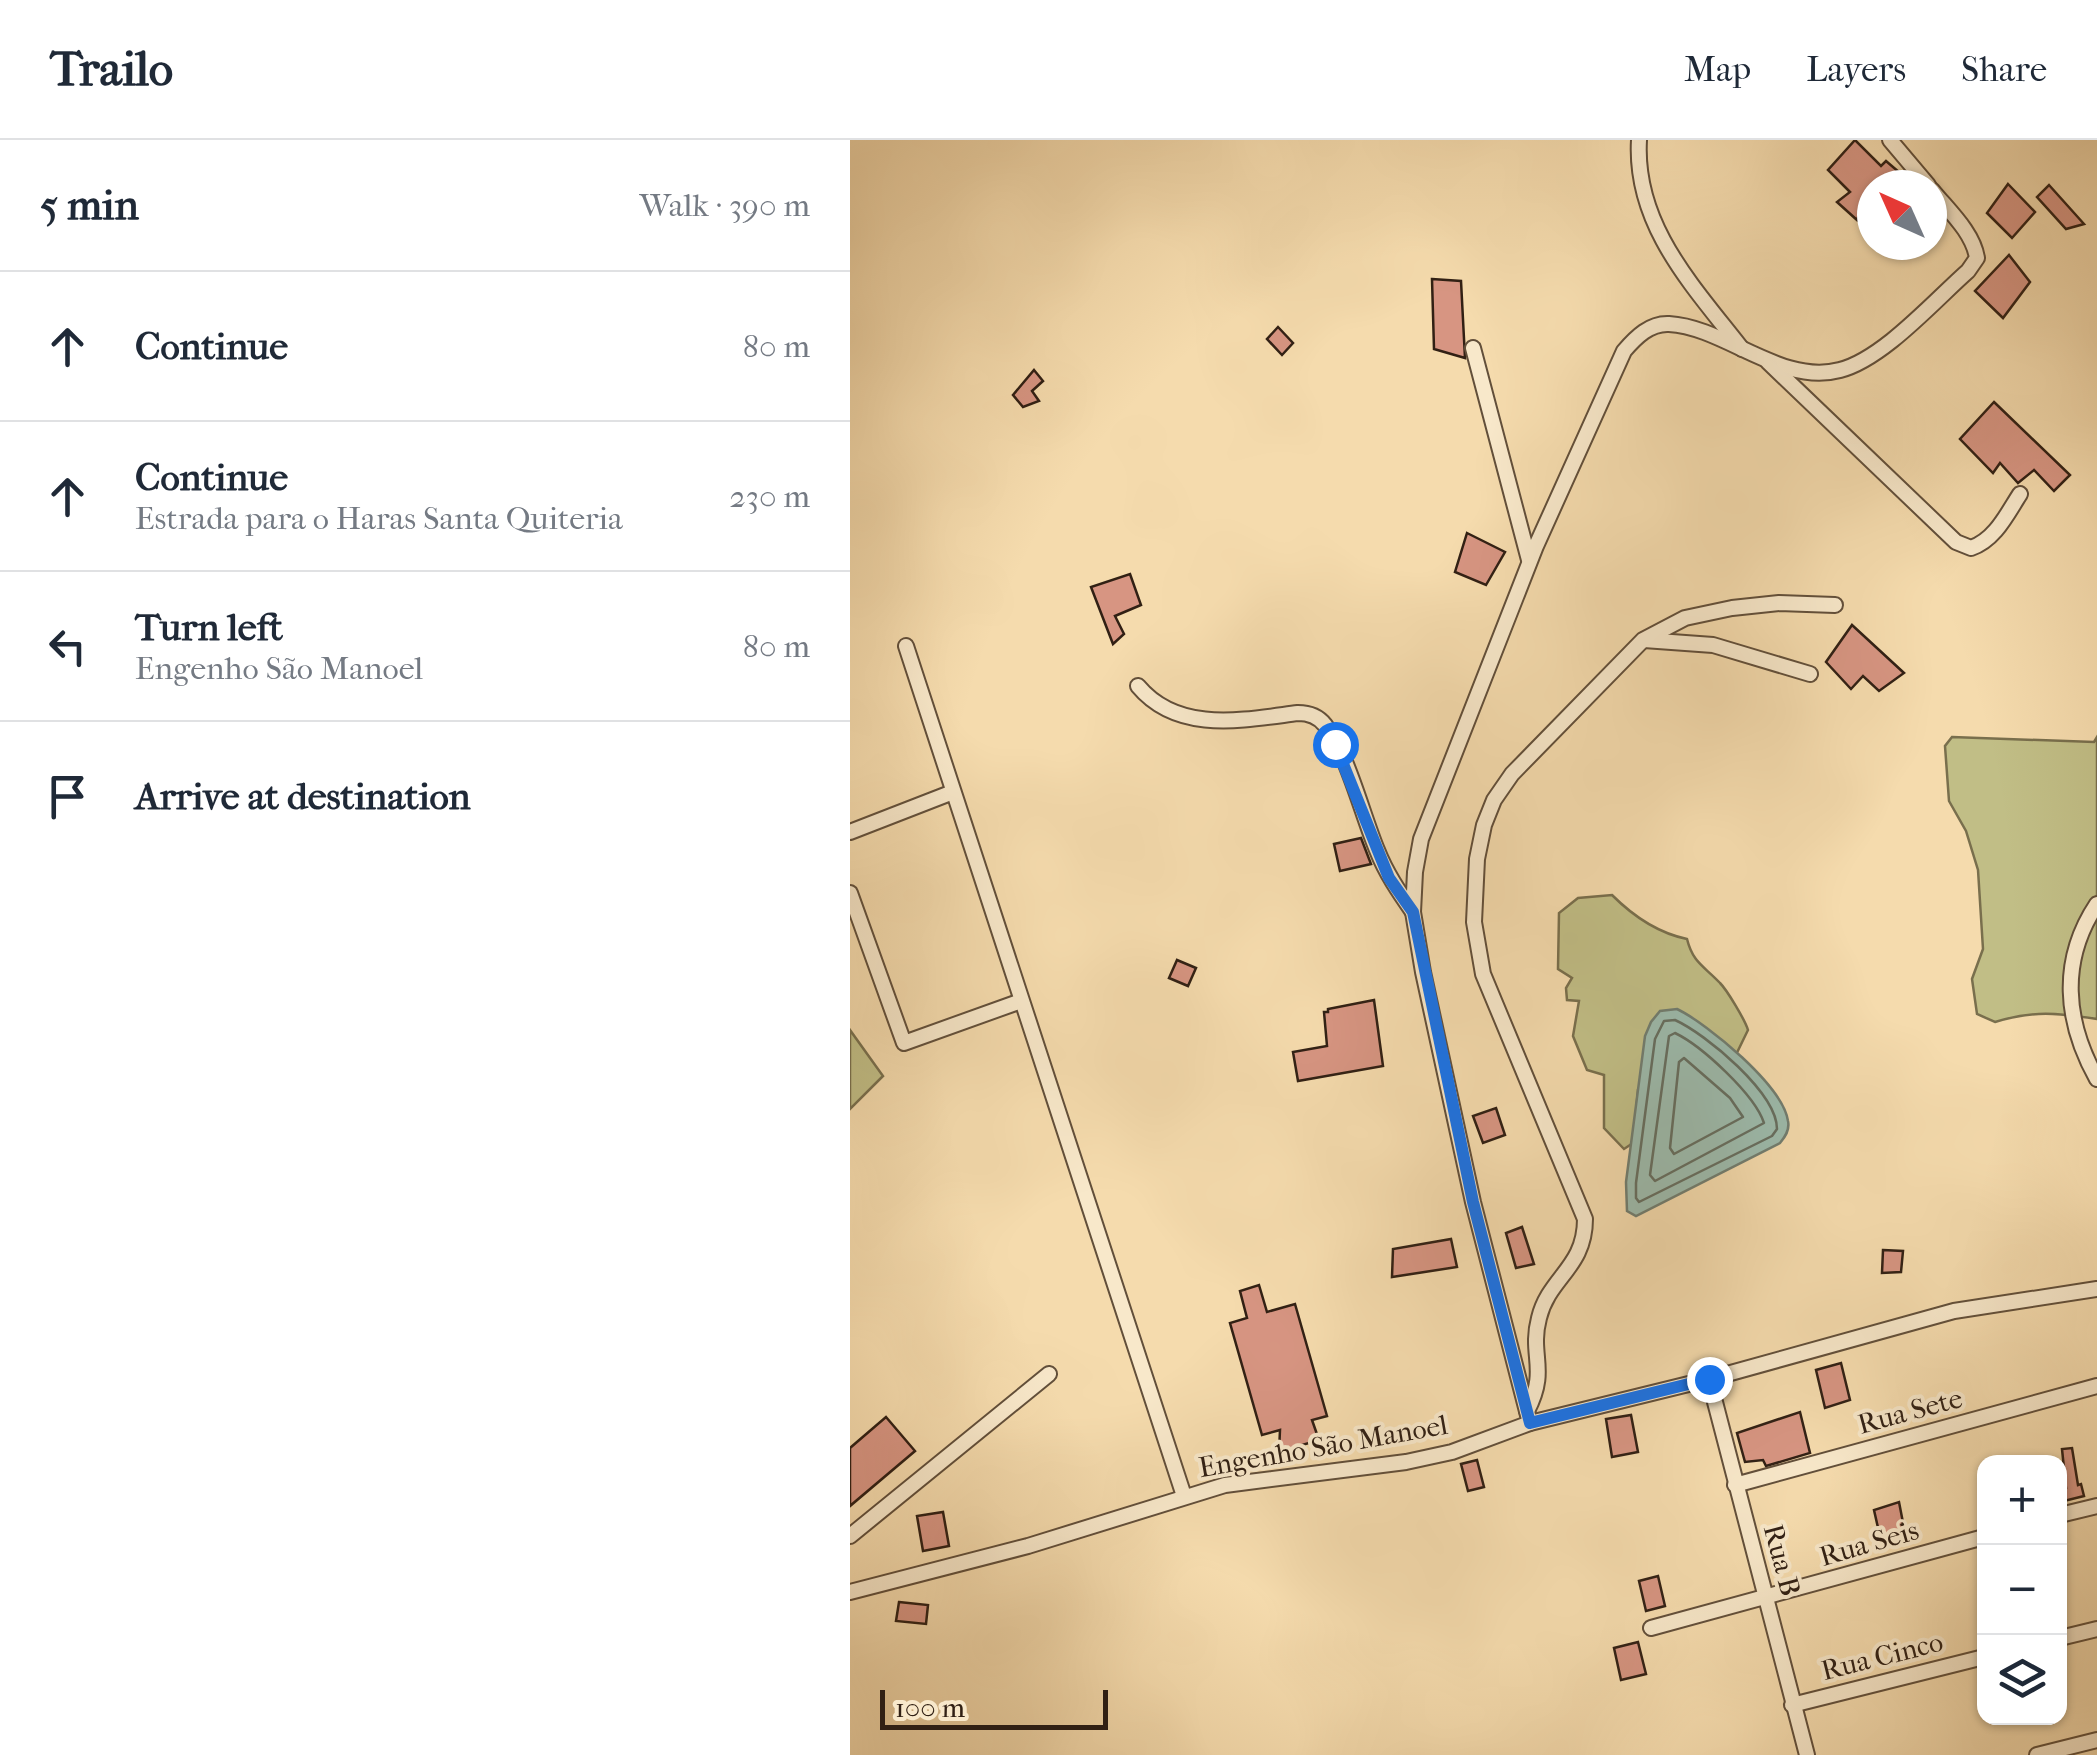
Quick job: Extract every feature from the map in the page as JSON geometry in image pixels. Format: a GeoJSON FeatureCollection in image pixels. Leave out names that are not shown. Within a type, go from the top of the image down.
{"type":"FeatureCollection","features":[{"type":"Feature","properties":{"kind":"street"},"geometry":{"type":"LineString","coordinates":[[1639,140],[1644,194],[1657,234],[1743,350]]}},
{"type":"Feature","properties":{"kind":"street"},"geometry":{"type":"LineString","coordinates":[[1890,140],[1915,170]]}},
{"type":"Feature","properties":{"kind":"street"},"geometry":{"type":"LineString","coordinates":[[1529,1417],[1473,1202],[1413,912],[1422,839],[1530,560],[1624,351],[1652,327],[1669,324],[1814,372],[1840,370],[1868,356],[1968,271],[1977,258],[1975,246],[1947,210]]}},
{"type":"Feature","properties":{"kind":"street"},"geometry":{"type":"LineString","coordinates":[[1473,348],[1530,560]]}},
{"type":"Feature","properties":{"kind":"street"},"geometry":{"type":"LineString","coordinates":[[1764,358],[1956,542],[1971,548],[1981,544],[1994,533],[2020,494]]}},
{"type":"Feature","properties":{"kind":"street"},"geometry":{"type":"LineString","coordinates":[[1529,1417],[1539,1386],[1539,1318],[1546,1300],[1582,1246],[1585,1218],[1483,974],[1474,922],[1477,860],[1489,813],[1512,774],[1643,640],[1684,618],[1732,608],[1778,603],[1835,605]]}},
{"type":"Feature","properties":{"kind":"street"},"geometry":{"type":"LineString","coordinates":[[1643,640],[1712,645],[1810,674]]}},
{"type":"Feature","properties":{"kind":"street"},"geometry":{"type":"LineString","coordinates":[[906,646],[1184,1496]]}},
{"type":"Feature","properties":{"kind":"street"},"geometry":{"type":"LineString","coordinates":[[1138,686],[1162,708],[1179,716],[1218,721],[1298,713],[1318,718],[1327,727],[1347,770],[1389,878],[1413,912]]}},
{"type":"Feature","properties":{"kind":"street"},"geometry":{"type":"LineString","coordinates":[[850,832],[953,792]]}},
{"type":"Feature","properties":{"kind":"street"},"geometry":{"type":"LineString","coordinates":[[850,894],[904,1043],[1022,1001]]}},
{"type":"Feature","properties":{"kind":"street"},"geometry":{"type":"LineString","coordinates":[[2097,904],[2081,938],[2068,985],[2072,1014],[2097,1080]]}},
{"type":"Feature","properties":{"kind":"street","name":"Engenho São Manoel"},"geometry":{"type":"LineString","coordinates":[[850,1592],[1028,1546],[1184,1496],[1262,1478],[1406,1462],[1452,1452],[1529,1417],[1709,1379],[1954,1310],[2097,1289]]}},
{"type":"Feature","properties":{"kind":"street"},"geometry":{"type":"LineString","coordinates":[[850,1536],[1050,1374]]}},
{"type":"Feature","properties":{"kind":"street","name":"Rua B"},"geometry":{"type":"LineString","coordinates":[[1709,1379],[1806,1755]]}},
{"type":"Feature","properties":{"kind":"street","name":"Rua Sete"},"geometry":{"type":"LineString","coordinates":[[1735,1485],[2097,1386]]}},
{"type":"Feature","properties":{"kind":"street"},"geometry":{"type":"LineString","coordinates":[[2067,1513],[2097,1506]]}},
{"type":"Feature","properties":{"kind":"street","name":"Rua Seis"},"geometry":{"type":"LineString","coordinates":[[1651,1628],[1977,1538]]}},
{"type":"Feature","properties":{"kind":"street"},"geometry":{"type":"LineString","coordinates":[[2067,1636],[2097,1629]]}},
{"type":"Feature","properties":{"kind":"street","name":"Rua Cinco"},"geometry":{"type":"LineString","coordinates":[[1792,1704],[1977,1659]]}},
{"type":"Feature","properties":{"kind":"street"},"geometry":{"type":"LineString","coordinates":[[2037,1755],[2097,1740]]}},
{"type":"Feature","properties":{"kind":"shaded area"},"geometry":{"type":"Polygon","coordinates":[[[1952,737],[2094,742],[2097,737],[2097,1019],[2046,1014],[1995,1022],[1977,1014],[1972,979],[1983,949],[1978,870],[1966,831],[1949,801],[1945,746],[1952,737]]]}},
{"type":"Feature","properties":{"kind":"shaded area"},"geometry":{"type":"Polygon","coordinates":[[[1612,895],[1646,923],[1687,939],[1696,959],[1723,987],[1748,1030],[1731,1065],[1638,1090],[1633,1143],[1624,1149],[1604,1128],[1604,1075],[1587,1070],[1573,1036],[1579,1001],[1567,1000],[1566,988],[1572,978],[1558,969],[1559,913],[1578,898],[1612,895]]]}},
{"type":"Feature","properties":{"kind":"shaded area"},"geometry":{"type":"Polygon","coordinates":[[[850,1030],[883,1076],[850,1109],[850,1030]]]}},
{"type":"Feature","properties":{"kind":"water"},"geometry":{"type":"Polygon","coordinates":[[[1677,1009],[1707,1028],[1759,1074],[1783,1107],[1788,1127],[1780,1143],[1636,1216],[1627,1211],[1626,1182],[1645,1036],[1660,1011],[1677,1009]]]}},
{"type":"Feature","properties":{"kind":"building"},"geometry":{"type":"Polygon","coordinates":[[[1855,140],[1881,166],[1886,161],[1896,170],[1857,170],[1857,220],[1837,202],[1850,192],[1828,170],[1855,140]]]}},
{"type":"Feature","properties":{"kind":"building"},"geometry":{"type":"Polygon","coordinates":[[[2008,184],[2035,212],[2012,238],[1987,213],[2008,184]]]}},
{"type":"Feature","properties":{"kind":"building"},"geometry":{"type":"Polygon","coordinates":[[[2049,185],[2084,224],[2066,229],[2037,197],[2049,185]]]}},
{"type":"Feature","properties":{"kind":"building"},"geometry":{"type":"Polygon","coordinates":[[[2009,255],[2030,282],[2003,318],[1975,291],[2009,255]]]}},
{"type":"Feature","properties":{"kind":"building"},"geometry":{"type":"Polygon","coordinates":[[[1432,279],[1461,281],[1465,358],[1434,349],[1432,279]]]}},
{"type":"Feature","properties":{"kind":"building"},"geometry":{"type":"Polygon","coordinates":[[[1278,327],[1293,343],[1282,355],[1267,339],[1278,327]]]}},
{"type":"Feature","properties":{"kind":"building"},"geometry":{"type":"Polygon","coordinates":[[[1034,370],[1043,381],[1032,391],[1039,401],[1023,407],[1013,395],[1034,370]]]}},
{"type":"Feature","properties":{"kind":"building"},"geometry":{"type":"Polygon","coordinates":[[[1994,402],[2070,475],[2054,491],[2034,470],[2018,483],[2000,463],[1993,473],[1960,439],[1994,402]]]}},
{"type":"Feature","properties":{"kind":"building"},"geometry":{"type":"Polygon","coordinates":[[[1467,533],[1505,552],[1486,585],[1455,572],[1467,533]]]}},
{"type":"Feature","properties":{"kind":"building"},"geometry":{"type":"Polygon","coordinates":[[[1130,574],[1141,605],[1115,616],[1124,634],[1113,644],[1091,587],[1130,574]]]}},
{"type":"Feature","properties":{"kind":"building"},"geometry":{"type":"Polygon","coordinates":[[[1852,625],[1904,673],[1879,691],[1863,676],[1851,689],[1826,662],[1852,625]]]}},
{"type":"Feature","properties":{"kind":"building"},"geometry":{"type":"Polygon","coordinates":[[[1361,838],[1371,864],[1340,871],[1334,844],[1361,838]]]}},
{"type":"Feature","properties":{"kind":"building"},"geometry":{"type":"Polygon","coordinates":[[[1177,960],[1196,968],[1188,986],[1169,978],[1177,960]]]}},
{"type":"Feature","properties":{"kind":"building"},"geometry":{"type":"Polygon","coordinates":[[[1374,1000],[1383,1066],[1298,1081],[1293,1052],[1327,1046],[1324,1012],[1374,1000]]]}},
{"type":"Feature","properties":{"kind":"building"},"geometry":{"type":"Polygon","coordinates":[[[1496,1108],[1505,1135],[1483,1143],[1473,1116],[1496,1108]]]}},
{"type":"Feature","properties":{"kind":"building"},"geometry":{"type":"Polygon","coordinates":[[[1522,1227],[1534,1264],[1516,1268],[1506,1233],[1522,1227]]]}},
{"type":"Feature","properties":{"kind":"building"},"geometry":{"type":"Polygon","coordinates":[[[1451,1239],[1457,1267],[1392,1277],[1393,1249],[1451,1239]]]}},
{"type":"Feature","properties":{"kind":"building"},"geometry":{"type":"Polygon","coordinates":[[[1883,1250],[1903,1251],[1901,1272],[1882,1273],[1883,1250]]]}},
{"type":"Feature","properties":{"kind":"building"},"geometry":{"type":"Polygon","coordinates":[[[1259,1285],[1267,1312],[1295,1304],[1327,1416],[1312,1420],[1319,1440],[1279,1452],[1280,1430],[1262,1435],[1230,1323],[1247,1318],[1240,1291],[1259,1285]]]}},
{"type":"Feature","properties":{"kind":"building"},"geometry":{"type":"Polygon","coordinates":[[[1841,1363],[1850,1400],[1825,1408],[1816,1370],[1841,1363]]]}},
{"type":"Feature","properties":{"kind":"building"},"geometry":{"type":"Polygon","coordinates":[[[1800,1412],[1810,1453],[1766,1466],[1763,1460],[1745,1462],[1737,1433],[1800,1412]]]}},
{"type":"Feature","properties":{"kind":"building"},"geometry":{"type":"Polygon","coordinates":[[[1631,1415],[1638,1452],[1612,1457],[1606,1419],[1631,1415]]]}},
{"type":"Feature","properties":{"kind":"building"},"geometry":{"type":"Polygon","coordinates":[[[886,1417],[915,1451],[850,1506],[850,1448],[886,1417]]]}},
{"type":"Feature","properties":{"kind":"building"},"geometry":{"type":"Polygon","coordinates":[[[2072,1448],[2078,1485],[2081,1484],[2084,1496],[2067,1500],[2067,1455],[2063,1455],[2062,1449],[2072,1448]]]}},
{"type":"Feature","properties":{"kind":"building"},"geometry":{"type":"Polygon","coordinates":[[[1477,1460],[1484,1487],[1468,1491],[1461,1464],[1477,1460]]]}},
{"type":"Feature","properties":{"kind":"building"},"geometry":{"type":"Polygon","coordinates":[[[1899,1502],[1905,1533],[1881,1541],[1874,1510],[1899,1502]]]}},
{"type":"Feature","properties":{"kind":"building"},"geometry":{"type":"Polygon","coordinates":[[[943,1512],[949,1546],[923,1551],[917,1516],[943,1512]]]}},
{"type":"Feature","properties":{"kind":"building"},"geometry":{"type":"Polygon","coordinates":[[[1658,1576],[1665,1606],[1646,1611],[1639,1581],[1658,1576]]]}},
{"type":"Feature","properties":{"kind":"building"},"geometry":{"type":"Polygon","coordinates":[[[899,1602],[928,1605],[926,1624],[896,1621],[899,1602]]]}},
{"type":"Feature","properties":{"kind":"building"},"geometry":{"type":"Polygon","coordinates":[[[1638,1642],[1646,1674],[1621,1680],[1614,1648],[1638,1642]]]}},
{"type":"Feature","properties":{"kind":"route"},"geometry":{"type":"LineString","coordinates":[[1335,744],[1389,878],[1413,912],[1473,1202],[1530,1423],[1709,1379]]}}]}
